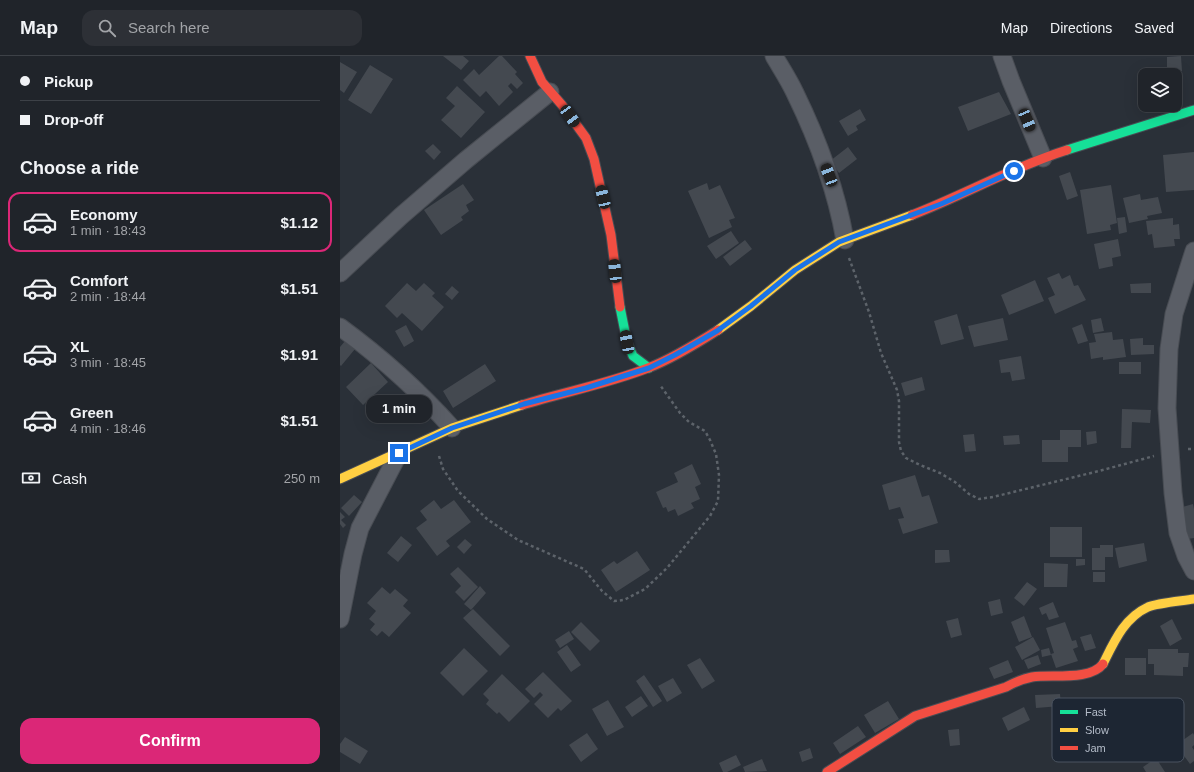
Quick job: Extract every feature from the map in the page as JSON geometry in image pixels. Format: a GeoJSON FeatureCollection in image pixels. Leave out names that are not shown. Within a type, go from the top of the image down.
{"type":"FeatureCollection","features":[{"type":"Feature","properties":{"kind":"street"},"geometry":{"type":"LineString","coordinates":[[530,56],[542,82],[586,138],[594,159],[612,235],[620,307],[627,342],[633,356],[649,368]]}},
{"type":"Feature","properties":{"kind":"street"},"geometry":{"type":"LineString","coordinates":[[774,56],[795,92],[810,125],[829,175],[840,214],[845,240]]}},
{"type":"Feature","properties":{"kind":"street"},"geometry":{"type":"LineString","coordinates":[[1002,56],[1043,158]]}},
{"type":"Feature","properties":{"kind":"street"},"geometry":{"type":"LineString","coordinates":[[340,273],[401,216],[550,92]]}},
{"type":"Feature","properties":{"kind":"street"},"geometry":{"type":"LineString","coordinates":[[340,479],[452,428],[524,404],[586,388],[649,368],[717,331],[751,306],[795,270],[827,249],[845,240],[941,204],[1043,158],[1194,110]]}},
{"type":"Feature","properties":{"kind":"street"},"geometry":{"type":"LineString","coordinates":[[1194,251],[1174,314],[1169,349],[1168,408],[1170,451],[1178,533],[1186,556],[1194,571]]}},
{"type":"Feature","properties":{"kind":"street"},"geometry":{"type":"LineString","coordinates":[[340,327],[374,353],[426,398],[452,428]]}},
{"type":"Feature","properties":{"kind":"street"},"geometry":{"type":"LineString","coordinates":[[340,619],[353,554],[360,528],[399,453]]}},
{"type":"Feature","properties":{"kind":"street"},"geometry":{"type":"LineString","coordinates":[[827,772],[890,730],[916,716],[1000,689],[1019,680],[1033,677],[1091,673],[1102,666],[1121,629],[1134,616],[1149,607],[1194,599]]}},
{"type":"Feature","properties":{"kind":"path"},"geometry":{"type":"LineString","coordinates":[[845,240],[850,262],[869,312],[881,353],[897,390],[899,401],[899,442],[901,451],[906,458],[940,473],[955,482],[969,494],[979,499],[993,497],[1099,471],[1170,451]]}},
{"type":"Feature","properties":{"kind":"path"},"geometry":{"type":"LineString","coordinates":[[433,436],[443,469],[458,491],[487,519],[518,540],[584,569],[602,591],[614,601],[624,600],[645,589],[667,568],[710,516],[718,501],[719,475],[716,454],[710,440],[705,431],[690,422],[680,413],[649,368]]}},
{"type":"Feature","properties":{"kind":"building"},"geometry":{"type":"Polygon","coordinates":[[[443,56],[463,56],[469,61],[461,70],[443,56]]]}},
{"type":"Feature","properties":{"kind":"building"},"geometry":{"type":"Polygon","coordinates":[[[499,56],[502,56],[517,72],[515,74],[523,83],[517,89],[511,83],[508,86],[513,92],[499,106],[486,91],[480,97],[463,80],[474,69],[479,75],[499,56]]]}},
{"type":"Feature","properties":{"kind":"building"},"geometry":{"type":"Polygon","coordinates":[[[1181,56],[1182,68],[1167,68],[1167,57],[1181,56]]]}},
{"type":"Feature","properties":{"kind":"building"},"geometry":{"type":"Polygon","coordinates":[[[340,62],[357,72],[344,93],[340,90],[340,62]]]}},
{"type":"Feature","properties":{"kind":"building"},"geometry":{"type":"Polygon","coordinates":[[[370,65],[393,79],[371,114],[348,100],[370,65]]]}},
{"type":"Feature","properties":{"kind":"building"},"geometry":{"type":"Polygon","coordinates":[[[457,86],[485,112],[461,138],[441,120],[455,106],[446,98],[457,86]]]}},
{"type":"Feature","properties":{"kind":"building"},"geometry":{"type":"Polygon","coordinates":[[[999,92],[1011,114],[968,131],[958,107],[999,92]]]}},
{"type":"Feature","properties":{"kind":"building"},"geometry":{"type":"Polygon","coordinates":[[[860,109],[866,120],[856,126],[858,130],[848,136],[839,121],[860,109]]]}},
{"type":"Feature","properties":{"kind":"building"},"geometry":{"type":"Polygon","coordinates":[[[433,144],[441,152],[434,160],[425,151],[433,144]]]}},
{"type":"Feature","properties":{"kind":"building"},"geometry":{"type":"Polygon","coordinates":[[[848,147],[857,159],[839,173],[830,161],[848,147]]]}},
{"type":"Feature","properties":{"kind":"building"},"geometry":{"type":"Polygon","coordinates":[[[1194,152],[1194,190],[1166,192],[1163,155],[1194,152]]]}},
{"type":"Feature","properties":{"kind":"building"},"geometry":{"type":"Polygon","coordinates":[[[1070,172],[1078,196],[1067,200],[1059,176],[1070,172]]]}},
{"type":"Feature","properties":{"kind":"building"},"geometry":{"type":"Polygon","coordinates":[[[707,183],[709,190],[720,185],[735,218],[729,220],[732,227],[709,238],[688,191],[707,183]]]}},
{"type":"Feature","properties":{"kind":"building"},"geometry":{"type":"Polygon","coordinates":[[[463,184],[474,200],[466,205],[469,211],[461,217],[463,220],[441,235],[424,210],[463,184]]]}},
{"type":"Feature","properties":{"kind":"building"},"geometry":{"type":"Polygon","coordinates":[[[1111,185],[1117,223],[1110,225],[1111,230],[1087,234],[1080,190],[1111,185]]]}},
{"type":"Feature","properties":{"kind":"building"},"geometry":{"type":"Polygon","coordinates":[[[1140,194],[1141,200],[1158,197],[1162,213],[1147,216],[1148,219],[1129,223],[1123,198],[1140,194]]]}},
{"type":"Feature","properties":{"kind":"building"},"geometry":{"type":"Polygon","coordinates":[[[1125,217],[1127,232],[1119,234],[1117,218],[1125,217]]]}},
{"type":"Feature","properties":{"kind":"building"},"geometry":{"type":"Polygon","coordinates":[[[1173,218],[1173,225],[1179,224],[1180,239],[1174,239],[1175,246],[1154,248],[1152,234],[1148,235],[1146,221],[1173,218]]]}},
{"type":"Feature","properties":{"kind":"building"},"geometry":{"type":"Polygon","coordinates":[[[731,231],[739,243],[716,259],[707,246],[731,231]]]}},
{"type":"Feature","properties":{"kind":"building"},"geometry":{"type":"Polygon","coordinates":[[[1118,239],[1121,256],[1112,258],[1113,266],[1099,269],[1094,244],[1118,239]]]}},
{"type":"Feature","properties":{"kind":"building"},"geometry":{"type":"Polygon","coordinates":[[[745,240],[752,249],[730,266],[723,257],[745,240]]]}},
{"type":"Feature","properties":{"kind":"building"},"geometry":{"type":"Polygon","coordinates":[[[1059,273],[1062,279],[1070,275],[1074,286],[1078,285],[1086,300],[1055,314],[1048,298],[1055,295],[1047,278],[1059,273]]]}},
{"type":"Feature","properties":{"kind":"building"},"geometry":{"type":"Polygon","coordinates":[[[1035,280],[1044,301],[1009,315],[1001,295],[1035,280]]]}},
{"type":"Feature","properties":{"kind":"building"},"geometry":{"type":"Polygon","coordinates":[[[407,283],[416,291],[424,283],[435,293],[432,296],[444,307],[422,331],[402,313],[397,318],[385,306],[407,283]]]}},
{"type":"Feature","properties":{"kind":"building"},"geometry":{"type":"Polygon","coordinates":[[[1151,283],[1151,293],[1131,293],[1130,284],[1151,283]]]}},
{"type":"Feature","properties":{"kind":"building"},"geometry":{"type":"Polygon","coordinates":[[[452,286],[459,292],[452,300],[445,294],[452,286]]]}},
{"type":"Feature","properties":{"kind":"building"},"geometry":{"type":"Polygon","coordinates":[[[957,314],[964,339],[941,345],[934,321],[957,314]]]}},
{"type":"Feature","properties":{"kind":"building"},"geometry":{"type":"Polygon","coordinates":[[[1003,318],[1008,340],[974,347],[968,326],[1003,318]]]}},
{"type":"Feature","properties":{"kind":"building"},"geometry":{"type":"Polygon","coordinates":[[[1101,318],[1104,331],[1093,333],[1091,320],[1101,318]]]}},
{"type":"Feature","properties":{"kind":"building"},"geometry":{"type":"Polygon","coordinates":[[[1082,324],[1088,341],[1078,344],[1072,328],[1082,324]]]}},
{"type":"Feature","properties":{"kind":"building"},"geometry":{"type":"Polygon","coordinates":[[[406,325],[414,341],[404,347],[395,331],[406,325]]]}},
{"type":"Feature","properties":{"kind":"building"},"geometry":{"type":"Polygon","coordinates":[[[1112,332],[1113,340],[1123,339],[1126,357],[1103,360],[1103,357],[1091,359],[1089,343],[1096,342],[1094,334],[1112,332]]]}},
{"type":"Feature","properties":{"kind":"building"},"geometry":{"type":"Polygon","coordinates":[[[1143,338],[1143,345],[1154,345],[1154,354],[1131,355],[1130,339],[1143,338]]]}},
{"type":"Feature","properties":{"kind":"building"},"geometry":{"type":"Polygon","coordinates":[[[345,341],[355,349],[341,366],[340,347],[345,341]]]}},
{"type":"Feature","properties":{"kind":"building"},"geometry":{"type":"Polygon","coordinates":[[[1021,356],[1025,379],[1012,381],[1010,372],[1001,373],[999,360],[1021,356]]]}},
{"type":"Feature","properties":{"kind":"building"},"geometry":{"type":"Polygon","coordinates":[[[1119,362],[1141,362],[1141,374],[1119,374],[1119,362]]]}},
{"type":"Feature","properties":{"kind":"building"},"geometry":{"type":"Polygon","coordinates":[[[371,363],[388,382],[363,405],[346,387],[371,363]]]}},
{"type":"Feature","properties":{"kind":"building"},"geometry":{"type":"Polygon","coordinates":[[[485,364],[496,381],[453,408],[443,391],[485,364]]]}},
{"type":"Feature","properties":{"kind":"building"},"geometry":{"type":"Polygon","coordinates":[[[922,377],[925,390],[905,396],[901,383],[922,377]]]}},
{"type":"Feature","properties":{"kind":"building"},"geometry":{"type":"Polygon","coordinates":[[[1122,409],[1151,410],[1150,423],[1132,422],[1131,448],[1121,448],[1122,409]]]}},
{"type":"Feature","properties":{"kind":"building"},"geometry":{"type":"Polygon","coordinates":[[[1060,430],[1081,430],[1081,447],[1068,447],[1068,462],[1042,462],[1042,440],[1060,440],[1060,430]]]}},
{"type":"Feature","properties":{"kind":"building"},"geometry":{"type":"Polygon","coordinates":[[[1096,431],[1097,443],[1087,445],[1086,432],[1096,431]]]}},
{"type":"Feature","properties":{"kind":"building"},"geometry":{"type":"Polygon","coordinates":[[[974,434],[976,451],[965,452],[963,435],[974,434]]]}},
{"type":"Feature","properties":{"kind":"building"},"geometry":{"type":"Polygon","coordinates":[[[1019,435],[1020,444],[1004,445],[1003,436],[1019,435]]]}},
{"type":"Feature","properties":{"kind":"building"},"geometry":{"type":"Polygon","coordinates":[[[692,464],[701,484],[695,487],[700,499],[691,503],[694,508],[678,516],[675,509],[668,512],[666,507],[663,508],[656,492],[678,482],[674,473],[692,464]]]}},
{"type":"Feature","properties":{"kind":"building"},"geometry":{"type":"Polygon","coordinates":[[[915,475],[922,497],[929,495],[938,523],[903,534],[898,519],[904,518],[900,507],[889,510],[882,485],[915,475]]]}},
{"type":"Feature","properties":{"kind":"building"},"geometry":{"type":"Polygon","coordinates":[[[354,495],[362,502],[349,516],[341,508],[354,495]]]}},
{"type":"Feature","properties":{"kind":"building"},"geometry":{"type":"Polygon","coordinates":[[[434,500],[441,509],[454,500],[471,522],[446,541],[450,546],[437,556],[416,528],[427,520],[420,511],[434,500]]]}},
{"type":"Feature","properties":{"kind":"building"},"geometry":{"type":"Polygon","coordinates":[[[1193,504],[1194,538],[1188,539],[1179,508],[1193,504]]]}},
{"type":"Feature","properties":{"kind":"building"},"geometry":{"type":"Polygon","coordinates":[[[340,512],[345,517],[341,520],[346,525],[343,528],[340,524],[340,512]]]}},
{"type":"Feature","properties":{"kind":"building"},"geometry":{"type":"Polygon","coordinates":[[[1050,527],[1082,527],[1082,557],[1050,557],[1050,527]]]}},
{"type":"Feature","properties":{"kind":"building"},"geometry":{"type":"Polygon","coordinates":[[[401,536],[412,545],[398,562],[387,553],[401,536]]]}},
{"type":"Feature","properties":{"kind":"building"},"geometry":{"type":"Polygon","coordinates":[[[465,539],[472,545],[464,554],[457,547],[465,539]]]}},
{"type":"Feature","properties":{"kind":"building"},"geometry":{"type":"Polygon","coordinates":[[[1144,543],[1147,561],[1119,568],[1115,548],[1144,543]]]}},
{"type":"Feature","properties":{"kind":"building"},"geometry":{"type":"Polygon","coordinates":[[[1100,545],[1113,545],[1113,557],[1105,557],[1105,570],[1092,570],[1092,548],[1100,548],[1100,545]]]}},
{"type":"Feature","properties":{"kind":"building"},"geometry":{"type":"Polygon","coordinates":[[[935,550],[949,550],[950,562],[935,563],[935,550]]]}},
{"type":"Feature","properties":{"kind":"building"},"geometry":{"type":"Polygon","coordinates":[[[637,551],[650,570],[616,592],[601,570],[614,561],[617,564],[637,551]]]}},
{"type":"Feature","properties":{"kind":"building"},"geometry":{"type":"Polygon","coordinates":[[[1076,559],[1085,559],[1085,565],[1076,566],[1076,559]]]}},
{"type":"Feature","properties":{"kind":"building"},"geometry":{"type":"Polygon","coordinates":[[[1044,563],[1068,564],[1067,587],[1044,587],[1044,563]]]}},
{"type":"Feature","properties":{"kind":"building"},"geometry":{"type":"Polygon","coordinates":[[[458,567],[478,587],[464,601],[455,592],[461,586],[450,574],[458,567]]]}},
{"type":"Feature","properties":{"kind":"building"},"geometry":{"type":"Polygon","coordinates":[[[1093,572],[1105,572],[1105,582],[1093,582],[1093,572]]]}},
{"type":"Feature","properties":{"kind":"building"},"geometry":{"type":"Polygon","coordinates":[[[1027,582],[1037,589],[1024,606],[1014,598],[1027,582]]]}},
{"type":"Feature","properties":{"kind":"building"},"geometry":{"type":"Polygon","coordinates":[[[480,586],[486,593],[471,610],[464,604],[480,586]]]}},
{"type":"Feature","properties":{"kind":"building"},"geometry":{"type":"Polygon","coordinates":[[[382,587],[390,594],[395,589],[408,600],[403,606],[411,613],[389,637],[382,631],[377,636],[370,630],[375,624],[369,619],[376,611],[367,603],[382,587]]]}},
{"type":"Feature","properties":{"kind":"building"},"geometry":{"type":"Polygon","coordinates":[[[1000,599],[1003,613],[991,616],[988,602],[1000,599]]]}},
{"type":"Feature","properties":{"kind":"building"},"geometry":{"type":"Polygon","coordinates":[[[1053,602],[1059,617],[1049,620],[1046,613],[1042,615],[1039,608],[1053,602]]]}},
{"type":"Feature","properties":{"kind":"building"},"geometry":{"type":"Polygon","coordinates":[[[473,609],[510,646],[500,656],[463,618],[473,609]]]}},
{"type":"Feature","properties":{"kind":"building"},"geometry":{"type":"Polygon","coordinates":[[[1024,616],[1032,637],[1019,642],[1011,622],[1024,616]]]}},
{"type":"Feature","properties":{"kind":"building"},"geometry":{"type":"Polygon","coordinates":[[[958,618],[962,635],[951,638],[946,621],[958,618]]]}},
{"type":"Feature","properties":{"kind":"building"},"geometry":{"type":"Polygon","coordinates":[[[1172,619],[1182,639],[1170,646],[1160,626],[1172,619]]]}},
{"type":"Feature","properties":{"kind":"building"},"geometry":{"type":"Polygon","coordinates":[[[581,622],[600,641],[590,651],[571,632],[581,622]]]}},
{"type":"Feature","properties":{"kind":"building"},"geometry":{"type":"Polygon","coordinates":[[[1065,622],[1072,641],[1076,640],[1078,647],[1073,649],[1078,661],[1056,668],[1051,654],[1054,653],[1046,628],[1065,622]]]}},
{"type":"Feature","properties":{"kind":"building"},"geometry":{"type":"Polygon","coordinates":[[[569,631],[574,639],[560,648],[555,640],[569,631]]]}},
{"type":"Feature","properties":{"kind":"building"},"geometry":{"type":"Polygon","coordinates":[[[1091,634],[1096,648],[1085,651],[1080,637],[1091,634]]]}},
{"type":"Feature","properties":{"kind":"building"},"geometry":{"type":"Polygon","coordinates":[[[1033,637],[1040,650],[1022,660],[1015,647],[1033,637]]]}},
{"type":"Feature","properties":{"kind":"building"},"geometry":{"type":"Polygon","coordinates":[[[567,645],[581,665],[571,672],[557,652],[567,645]]]}},
{"type":"Feature","properties":{"kind":"building"},"geometry":{"type":"Polygon","coordinates":[[[464,648],[488,671],[463,696],[440,673],[464,648]]]}},
{"type":"Feature","properties":{"kind":"building"},"geometry":{"type":"Polygon","coordinates":[[[1049,648],[1051,655],[1042,657],[1041,650],[1049,648]]]}},
{"type":"Feature","properties":{"kind":"building"},"geometry":{"type":"Polygon","coordinates":[[[1148,649],[1178,649],[1178,653],[1189,653],[1188,667],[1183,667],[1183,676],[1154,675],[1154,664],[1148,664],[1148,649]]]}},
{"type":"Feature","properties":{"kind":"building"},"geometry":{"type":"Polygon","coordinates":[[[1038,655],[1041,664],[1028,669],[1024,660],[1038,655]]]}},
{"type":"Feature","properties":{"kind":"building"},"geometry":{"type":"Polygon","coordinates":[[[700,658],[715,681],[702,689],[687,665],[700,658]]]}},
{"type":"Feature","properties":{"kind":"building"},"geometry":{"type":"Polygon","coordinates":[[[1125,658],[1146,658],[1146,675],[1125,675],[1125,658]]]}},
{"type":"Feature","properties":{"kind":"building"},"geometry":{"type":"Polygon","coordinates":[[[1008,660],[1013,672],[994,679],[989,668],[1008,660]]]}},
{"type":"Feature","properties":{"kind":"building"},"geometry":{"type":"Polygon","coordinates":[[[543,672],[572,701],[561,711],[558,708],[548,718],[534,704],[543,695],[540,692],[534,698],[525,689],[543,672]]]}},
{"type":"Feature","properties":{"kind":"building"},"geometry":{"type":"Polygon","coordinates":[[[502,674],[530,701],[509,722],[499,712],[497,714],[486,704],[489,700],[483,694],[502,674]]]}},
{"type":"Feature","properties":{"kind":"building"},"geometry":{"type":"Polygon","coordinates":[[[644,675],[662,701],[653,707],[636,681],[644,675]]]}},
{"type":"Feature","properties":{"kind":"building"},"geometry":{"type":"Polygon","coordinates":[[[673,678],[682,693],[667,702],[658,686],[673,678]]]}},
{"type":"Feature","properties":{"kind":"building"},"geometry":{"type":"Polygon","coordinates":[[[1060,694],[1060,698],[1052,698],[1052,707],[1036,708],[1035,695],[1060,694]]]}},
{"type":"Feature","properties":{"kind":"building"},"geometry":{"type":"Polygon","coordinates":[[[641,696],[648,706],[632,717],[625,707],[641,696]]]}},
{"type":"Feature","properties":{"kind":"building"},"geometry":{"type":"Polygon","coordinates":[[[608,700],[624,727],[607,736],[592,709],[608,700]]]}},
{"type":"Feature","properties":{"kind":"building"},"geometry":{"type":"Polygon","coordinates":[[[888,701],[899,719],[875,733],[864,715],[888,701]]]}},
{"type":"Feature","properties":{"kind":"building"},"geometry":{"type":"Polygon","coordinates":[[[1024,707],[1030,720],[1008,731],[1002,718],[1024,707]]]}},
{"type":"Feature","properties":{"kind":"building"},"geometry":{"type":"Polygon","coordinates":[[[858,726],[866,737],[840,754],[833,743],[858,726]]]}},
{"type":"Feature","properties":{"kind":"building"},"geometry":{"type":"Polygon","coordinates":[[[959,729],[960,745],[950,746],[948,730],[959,729]]]}},
{"type":"Feature","properties":{"kind":"building"},"geometry":{"type":"Polygon","coordinates":[[[587,733],[598,749],[581,762],[569,745],[587,733]]]}},
{"type":"Feature","properties":{"kind":"building"},"geometry":{"type":"Polygon","coordinates":[[[1193,733],[1194,745],[1192,747],[1194,750],[1194,761],[1190,764],[1184,756],[1184,739],[1193,733]]]}},
{"type":"Feature","properties":{"kind":"building"},"geometry":{"type":"Polygon","coordinates":[[[345,737],[368,751],[360,764],[340,752],[340,744],[345,737]]]}},
{"type":"Feature","properties":{"kind":"building"},"geometry":{"type":"Polygon","coordinates":[[[810,748],[813,758],[802,762],[799,752],[810,748]]]}},
{"type":"Feature","properties":{"kind":"building"},"geometry":{"type":"Polygon","coordinates":[[[736,755],[741,765],[727,772],[723,772],[719,763],[736,755]]]}},
{"type":"Feature","properties":{"kind":"building"},"geometry":{"type":"Polygon","coordinates":[[[762,759],[767,771],[745,772],[743,767],[762,759]]]}},
{"type":"Feature","properties":{"kind":"building"},"geometry":{"type":"Polygon","coordinates":[[[1150,762],[1159,762],[1165,772],[1146,772],[1143,767],[1150,762]]]}},
{"type":"Feature","properties":{"kind":"traffic: fast"},"geometry":{"type":"LineString","coordinates":[[1067,150],[1194,110]]}},
{"type":"Feature","properties":{"kind":"traffic: fast"},"geometry":{"type":"LineString","coordinates":[[620,307],[627,342],[633,356],[649,368]]}},
{"type":"Feature","properties":{"kind":"traffic: slow"},"geometry":{"type":"LineString","coordinates":[[718,330],[751,306],[795,270],[839,242],[912,215]]}},
{"type":"Feature","properties":{"kind":"traffic: slow"},"geometry":{"type":"LineString","coordinates":[[340,479],[452,428],[522,405]]}},
{"type":"Feature","properties":{"kind":"traffic: slow"},"geometry":{"type":"LineString","coordinates":[[1103,664],[1111,647],[1132,617],[1148,607],[1194,599]]}},
{"type":"Feature","properties":{"kind":"traffic: jam"},"geometry":{"type":"LineString","coordinates":[[530,56],[542,82],[562,105],[586,138],[594,159],[611,235],[620,307]]}},
{"type":"Feature","properties":{"kind":"traffic: jam"},"geometry":{"type":"LineString","coordinates":[[912,215],[1027,165],[1067,150]]}},
{"type":"Feature","properties":{"kind":"traffic: jam"},"geometry":{"type":"LineString","coordinates":[[522,405],[633,374],[675,356],[718,330]]}},
{"type":"Feature","properties":{"kind":"traffic: jam"},"geometry":{"type":"LineString","coordinates":[[827,772],[915,716],[1006,687],[1032,677],[1080,675],[1089,673],[1103,664]]}},
{"type":"Feature","properties":{"kind":"route"},"geometry":{"type":"LineString","coordinates":[[399,453],[452,428],[524,404],[586,388],[649,368],[717,331],[751,306],[795,270],[839,242],[941,204],[1014,171]]}}]}
